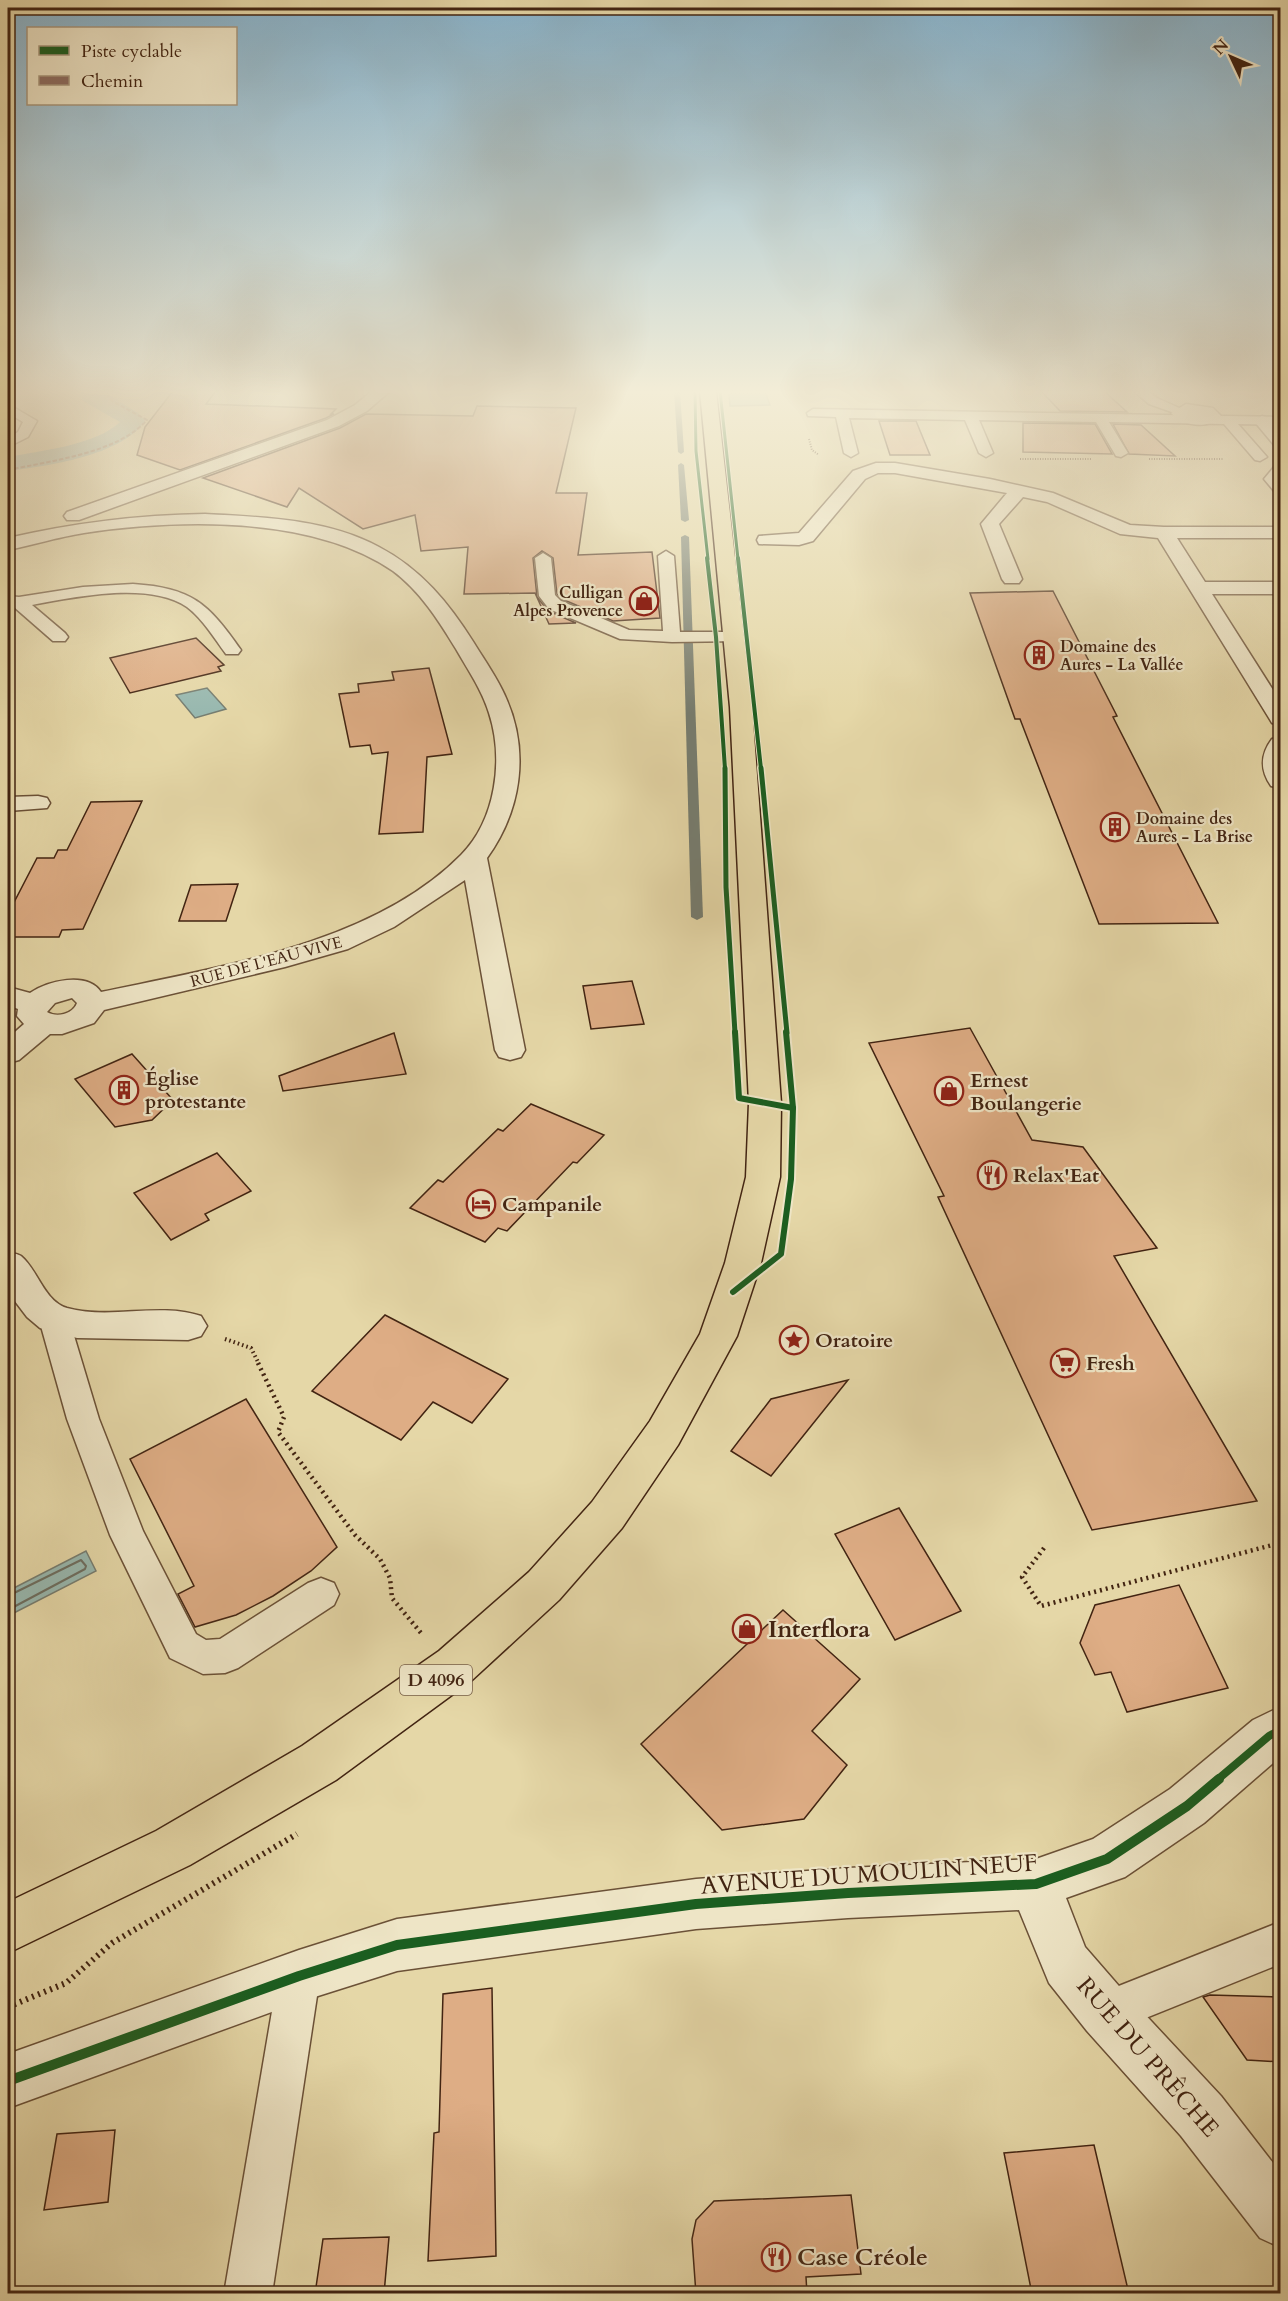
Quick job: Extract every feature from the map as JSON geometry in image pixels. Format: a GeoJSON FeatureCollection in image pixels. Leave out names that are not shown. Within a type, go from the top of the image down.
{"type":"FeatureCollection","features":[{"type":"Feature","properties":{"kind":"main road","name":"D 4096"},"geometry":{"type":"LineString","coordinates":[[8,1928],[173,1848],[318,1763],[455,1666],[544,1586],[607,1515],[664,1433],[718,1336],[743,1263],[763,1177],[765,1103],[741,707],[719,498]]}},
{"type":"Feature","properties":{"kind":"street"},"geometry":{"type":"LineString","coordinates":[[8,543],[121,498]]}},
{"type":"Feature","properties":{"kind":"street"},"geometry":{"type":"LineString","coordinates":[[766,540],[806,537],[839,498]]}},
{"type":"Feature","properties":{"kind":"street"},"geometry":{"type":"LineString","coordinates":[[1010,498],[990,524],[1012,579]]}},
{"type":"Feature","properties":{"kind":"street"},"geometry":{"type":"LineString","coordinates":[[1052,498],[1126,530],[1164,533],[1281,532]]}},
{"type":"Feature","properties":{"kind":"street","name":"RUE DE L'EAU VIVE"},"geometry":{"type":"LineString","coordinates":[[8,543],[112,524],[169,520],[242,522],[287,527],[353,542],[381,555],[399,567],[442,608],[493,695],[504,719],[508,761],[501,810],[485,843],[474,857],[427,896],[352,937],[279,960],[92,1004],[86,1014],[70,1023],[28,1008]]}},
{"type":"Feature","properties":{"kind":"street"},"geometry":{"type":"LineString","coordinates":[[1164,533],[1281,718]]}},
{"type":"Feature","properties":{"kind":"street"},"geometry":{"type":"LineString","coordinates":[[1199,588],[1281,588]]}},
{"type":"Feature","properties":{"kind":"street"},"geometry":{"type":"LineString","coordinates":[[1281,744],[1272,760],[1273,769],[1281,781]]}},
{"type":"Feature","properties":{"kind":"street"},"geometry":{"type":"LineString","coordinates":[[8,804],[38,802]]}},
{"type":"Feature","properties":{"kind":"street"},"geometry":{"type":"LineString","coordinates":[[474,857],[510,1050]]}},
{"type":"Feature","properties":{"kind":"street"},"geometry":{"type":"LineString","coordinates":[[8,1053],[28,1008]]}},
{"type":"Feature","properties":{"kind":"street"},"geometry":{"type":"LineString","coordinates":[[8,1265],[39,1305],[54,1319],[78,1324],[188,1326]]}},
{"type":"Feature","properties":{"kind":"street","name":"AVENUE DU MOULIN NEUF"},"geometry":{"type":"LineString","coordinates":[[8,2081],[299,1976],[397,1945],[696,1904],[848,1893],[1036,1884],[1107,1859],[1187,1806],[1269,1736],[1281,1730]]}},
{"type":"Feature","properties":{"kind":"street","name":"RUE DU PRÊCHE"},"geometry":{"type":"LineString","coordinates":[[1036,1884],[1048,1922],[1067,1965],[1106,2012],[1202,2116],[1281,2218]]}},
{"type":"Feature","properties":{"kind":"lane"},"geometry":{"type":"LineString","coordinates":[[666,556],[672,637]]}},
{"type":"Feature","properties":{"kind":"lane"},"geometry":{"type":"LineString","coordinates":[[543,558],[547,596],[555,605],[626,635],[734,637]]}},
{"type":"Feature","properties":{"kind":"lane"},"geometry":{"type":"LineString","coordinates":[[13,602],[105,589],[160,592],[193,604],[232,650]]}},
{"type":"Feature","properties":{"kind":"lane"},"geometry":{"type":"LineString","coordinates":[[13,602],[59,637]]}},
{"type":"Feature","properties":{"kind":"lane"},"geometry":{"type":"LineString","coordinates":[[54,1319],[83,1419],[127,1535],[183,1646],[203,1657],[225,1656],[321,1594]]}},
{"type":"Feature","properties":{"kind":"lane"},"geometry":{"type":"LineString","coordinates":[[1106,2012],[1281,1943]]}},
{"type":"Feature","properties":{"kind":"lane"},"geometry":{"type":"LineString","coordinates":[[248,2294],[299,1976]]}},
{"type":"Feature","properties":{"kind":"path"},"geometry":{"type":"LineString","coordinates":[[188,1326],[251,1348],[284,1417],[278,1432],[355,1535],[380,1559],[390,1578],[392,1598],[426,1639]]}},
{"type":"Feature","properties":{"kind":"path"},"geometry":{"type":"LineString","coordinates":[[1044,1548],[1022,1577],[1041,1605],[1281,1543]]}},
{"type":"Feature","properties":{"kind":"water"},"geometry":{"type":"Polygon","coordinates":[[[207,688],[226,709],[195,718],[176,695],[207,688]]]}},
{"type":"Feature","properties":{"kind":"water"},"geometry":{"type":"Polygon","coordinates":[[[86,1551],[96,1571],[8,1616],[8,1591],[86,1551]]]}},
{"type":"Feature","properties":{"kind":"building"},"geometry":{"type":"Polygon","coordinates":[[[262,498],[292,498],[287,507],[262,498]]]}},
{"type":"Feature","properties":{"kind":"building"},"geometry":{"type":"Polygon","coordinates":[[[315,498],[586,498],[578,555],[652,552],[660,618],[613,621],[562,599],[557,594],[553,558],[542,551],[533,558],[537,597],[548,611],[576,623],[549,624],[535,593],[464,594],[468,547],[421,551],[415,515],[363,529],[315,498]]]}},
{"type":"Feature","properties":{"kind":"building","name":"Domaine des Aures - La Brise"},"geometry":{"type":"Polygon","coordinates":[[[1053,591],[1117,716],[1113,717],[1218,923],[1099,924],[1020,719],[1015,719],[970,593],[1053,591]]]}},
{"type":"Feature","properties":{"kind":"building"},"geometry":{"type":"Polygon","coordinates":[[[196,638],[224,665],[218,667],[221,671],[130,693],[110,658],[196,638]]]}},
{"type":"Feature","properties":{"kind":"building"},"geometry":{"type":"Polygon","coordinates":[[[429,668],[452,754],[427,757],[423,832],[379,834],[388,752],[372,754],[370,745],[350,747],[339,694],[359,692],[358,684],[394,680],[392,672],[429,668]]]}},
{"type":"Feature","properties":{"kind":"building"},"geometry":{"type":"Polygon","coordinates":[[[142,801],[83,929],[62,930],[59,937],[8,937],[8,914],[37,858],[54,858],[58,850],[67,850],[91,802],[142,801]]]}},
{"type":"Feature","properties":{"kind":"building"},"geometry":{"type":"Polygon","coordinates":[[[238,884],[226,921],[179,921],[191,885],[238,884]]]}},
{"type":"Feature","properties":{"kind":"building"},"geometry":{"type":"Polygon","coordinates":[[[632,981],[644,1024],[591,1029],[583,986],[632,981]]]}},
{"type":"Feature","properties":{"kind":"building"},"geometry":{"type":"Polygon","coordinates":[[[970,1028],[1032,1140],[1083,1147],[1157,1248],[1114,1256],[1257,1501],[1092,1530],[938,1197],[944,1196],[869,1043],[970,1028]]]}},
{"type":"Feature","properties":{"kind":"building"},"geometry":{"type":"Polygon","coordinates":[[[394,1033],[406,1074],[283,1091],[279,1076],[394,1033]]]}},
{"type":"Feature","properties":{"kind":"building","name":"Église protestante"},"geometry":{"type":"Polygon","coordinates":[[[132,1054],[173,1100],[152,1120],[115,1127],[75,1079],[132,1054]]]}},
{"type":"Feature","properties":{"kind":"building"},"geometry":{"type":"Polygon","coordinates":[[[531,1104],[604,1135],[577,1163],[573,1162],[507,1231],[498,1228],[485,1242],[410,1208],[438,1180],[443,1182],[498,1129],[503,1131],[531,1104]]]}},
{"type":"Feature","properties":{"kind":"building"},"geometry":{"type":"Polygon","coordinates":[[[217,1153],[251,1191],[205,1214],[209,1220],[171,1240],[134,1193],[217,1153]]]}},
{"type":"Feature","properties":{"kind":"building"},"geometry":{"type":"Polygon","coordinates":[[[385,1315],[508,1379],[472,1423],[433,1402],[401,1440],[312,1391],[385,1315]]]}},
{"type":"Feature","properties":{"kind":"building"},"geometry":{"type":"Polygon","coordinates":[[[848,1380],[771,1476],[731,1451],[771,1399],[848,1380]]]}},
{"type":"Feature","properties":{"kind":"building"},"geometry":{"type":"Polygon","coordinates":[[[246,1399],[337,1547],[311,1571],[273,1596],[236,1615],[195,1627],[178,1594],[194,1586],[130,1459],[246,1399]]]}},
{"type":"Feature","properties":{"kind":"building"},"geometry":{"type":"Polygon","coordinates":[[[899,1508],[961,1611],[895,1640],[835,1534],[899,1508]]]}},
{"type":"Feature","properties":{"kind":"building"},"geometry":{"type":"Polygon","coordinates":[[[1179,1585],[1228,1688],[1127,1712],[1111,1672],[1095,1675],[1080,1643],[1095,1605],[1179,1585]]]}},
{"type":"Feature","properties":{"kind":"building"},"geometry":{"type":"Polygon","coordinates":[[[783,1610],[860,1679],[812,1731],[847,1765],[804,1819],[722,1830],[641,1744],[783,1610]]]}},
{"type":"Feature","properties":{"kind":"building"},"geometry":{"type":"Polygon","coordinates":[[[492,1988],[496,2256],[428,2261],[434,2133],[439,2132],[443,1994],[492,1988]]]}},
{"type":"Feature","properties":{"kind":"building"},"geometry":{"type":"Polygon","coordinates":[[[1210,1995],[1281,1997],[1281,2062],[1247,2060],[1203,1997],[1210,1995]]]}},
{"type":"Feature","properties":{"kind":"building"},"geometry":{"type":"Polygon","coordinates":[[[115,2130],[108,2202],[44,2210],[57,2134],[115,2130]]]}},
{"type":"Feature","properties":{"kind":"building"},"geometry":{"type":"Polygon","coordinates":[[[1094,2145],[1129,2294],[1032,2294],[1004,2153],[1094,2145]]]}},
{"type":"Feature","properties":{"kind":"building","name":"Case Créole"},"geometry":{"type":"Polygon","coordinates":[[[851,2195],[861,2274],[806,2277],[807,2294],[696,2294],[692,2239],[696,2220],[714,2201],[851,2195]]]}},
{"type":"Feature","properties":{"kind":"building"},"geometry":{"type":"Polygon","coordinates":[[[389,2237],[384,2294],[315,2294],[323,2239],[389,2237]]]}},
{"type":"Feature","properties":{"kind":"waterway"},"geometry":{"type":"LineString","coordinates":[[683,498],[685,520]]}},
{"type":"Feature","properties":{"kind":"waterway"},"geometry":{"type":"LineString","coordinates":[[685,537],[688,634]]}},
{"type":"Feature","properties":{"kind":"waterway"},"geometry":{"type":"LineString","coordinates":[[688,637],[697,917]]}},
{"type":"Feature","properties":{"kind":"cycle path"},"geometry":{"type":"LineString","coordinates":[[701,498],[716,637],[725,775],[726,887],[739,1098],[793,1108]]}},
{"type":"Feature","properties":{"kind":"cycle path"},"geometry":{"type":"LineString","coordinates":[[732,498],[777,921],[793,1108],[791,1179],[781,1254],[733,1292]]}},
{"type":"Feature","properties":{"kind":"cycle path"},"geometry":{"type":"LineString","coordinates":[[8,2081],[299,1976],[397,1945],[696,1904],[848,1893],[1036,1884],[1107,1859],[1187,1806],[1269,1736],[1280,1730]]}},
{"type":"Feature","properties":{"kind":"place","name":"Culligan Alpes Provence"},"geometry":{"type":"Point","coordinates":[644,601]}},
{"type":"Feature","properties":{"kind":"place","name":"Domaine des Aures - La Vallée"},"geometry":{"type":"Point","coordinates":[1039,655]}},
{"type":"Feature","properties":{"kind":"place","name":"Domaine des Aures - La Brise"},"geometry":{"type":"Point","coordinates":[1115,827]}},
{"type":"Feature","properties":{"kind":"place","name":"Église protestante"},"geometry":{"type":"Point","coordinates":[124,1090]}},
{"type":"Feature","properties":{"kind":"place","name":"Ernest Boulangerie"},"geometry":{"type":"Point","coordinates":[949,1091]}},
{"type":"Feature","properties":{"kind":"place","name":"Relax'Eat"},"geometry":{"type":"Point","coordinates":[992,1175]}},
{"type":"Feature","properties":{"kind":"place","name":"Campanile"},"geometry":{"type":"Point","coordinates":[481,1204]}},
{"type":"Feature","properties":{"kind":"place","name":"Oratoire"},"geometry":{"type":"Point","coordinates":[794,1340]}},
{"type":"Feature","properties":{"kind":"place","name":"Fresh"},"geometry":{"type":"Point","coordinates":[1065,1363]}},
{"type":"Feature","properties":{"kind":"place","name":"Interflora"},"geometry":{"type":"Point","coordinates":[747,1629]}},
{"type":"Feature","properties":{"kind":"place","name":"Case Créole"},"geometry":{"type":"Point","coordinates":[776,2257]}}]}
